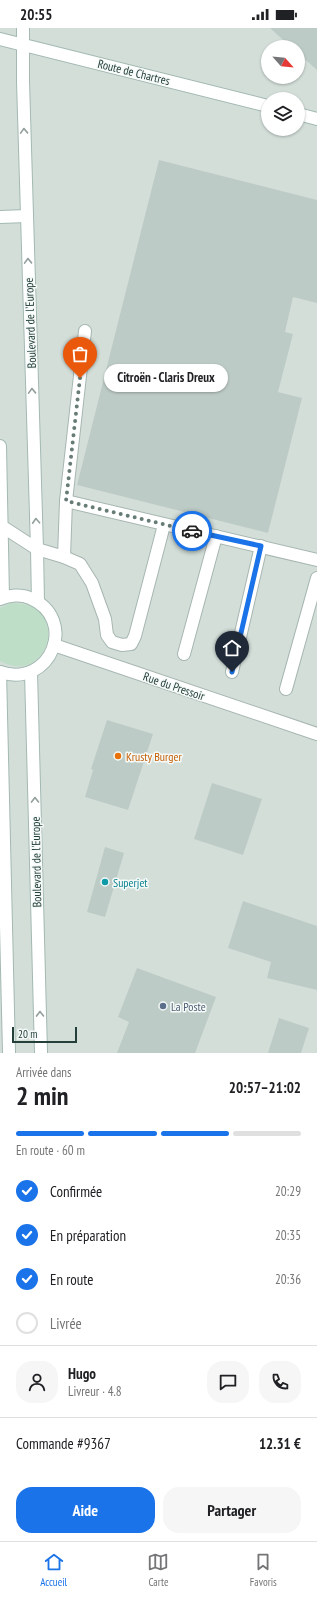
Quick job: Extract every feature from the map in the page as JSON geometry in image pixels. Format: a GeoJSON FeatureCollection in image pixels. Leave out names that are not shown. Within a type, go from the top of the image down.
{"type":"FeatureCollection","features":[{"type":"Feature","properties":{"kind":"street","name":"Boulevard de l'Europe"},"geometry":{"type":"LineString","coordinates":[[23,28],[22,44],[38,602]]}},
{"type":"Feature","properties":{"kind":"street","name":"Route de Chartres"},"geometry":{"type":"LineString","coordinates":[[0,39],[261,104]]}},
{"type":"Feature","properties":{"kind":"street"},"geometry":{"type":"LineString","coordinates":[[305,116],[317,119]]}},
{"type":"Feature","properties":{"kind":"street"},"geometry":{"type":"LineString","coordinates":[[0,216],[27,216]]}},
{"type":"Feature","properties":{"kind":"street"},"geometry":{"type":"LineString","coordinates":[[64,557],[66,501],[85,331]]}},
{"type":"Feature","properties":{"kind":"street"},"geometry":{"type":"LineString","coordinates":[[0,446],[2,598],[15,595],[27,597],[38,602],[47,610],[53,621],[56,633],[50,656],[42,665],[31,672],[21,675],[11,675],[0,672],[2,829],[9,1053]]}},
{"type":"Feature","properties":{"kind":"street"},"geometry":{"type":"LineString","coordinates":[[66,501],[317,560]]}},
{"type":"Feature","properties":{"kind":"street"},"geometry":{"type":"LineString","coordinates":[[1,526],[37,549],[64,557],[80,564],[92,582],[105,619],[106,635],[112,642],[122,645],[131,644],[135,636],[164,525]]}},
{"type":"Feature","properties":{"kind":"street"},"geometry":{"type":"LineString","coordinates":[[184,654],[216,536]]}},
{"type":"Feature","properties":{"kind":"street"},"geometry":{"type":"LineString","coordinates":[[232,672],[261,546]]}},
{"type":"Feature","properties":{"kind":"street"},"geometry":{"type":"LineString","coordinates":[[286,689],[317,578]]}},
{"type":"Feature","properties":{"kind":"street","name":"Rue du Pressoir"},"geometry":{"type":"LineString","coordinates":[[54,645],[317,734]]}},
{"type":"Feature","properties":{"kind":"street","name":"Boulevard de l'Europe"},"geometry":{"type":"LineString","coordinates":[[31,672],[41,1053]]}},
{"type":"Feature","properties":{"kind":"shaded area"},"geometry":{"type":"Polygon","coordinates":[[[0,28],[317,28],[317,1053],[0,1053],[0,28]]]}},
{"type":"Feature","properties":{"kind":"green space"},"geometry":{"type":"Polygon","coordinates":[[[11,603],[30,606],[42,615],[48,628],[47,642],[41,654],[31,663],[17,666],[0,661],[0,608],[11,603]]]}},
{"type":"Feature","properties":{"kind":"building"},"geometry":{"type":"Polygon","coordinates":[[[270,28],[317,28],[317,70],[305,59],[305,40],[283,40],[270,28]]]}},
{"type":"Feature","properties":{"kind":"building"},"geometry":{"type":"Polygon","coordinates":[[[159,160],[317,200],[317,303],[293,297],[285,332],[293,334],[278,392],[302,398],[268,533],[77,485],[159,160]]]}},
{"type":"Feature","properties":{"kind":"building"},"geometry":{"type":"Polygon","coordinates":[[[107,720],[153,734],[128,810],[85,797],[93,770],[91,769],[107,720]]]}},
{"type":"Feature","properties":{"kind":"building"},"geometry":{"type":"Polygon","coordinates":[[[212,783],[262,799],[243,855],[194,839],[212,783]]]}},
{"type":"Feature","properties":{"kind":"building","name":"Superjet"},"geometry":{"type":"Polygon","coordinates":[[[105,847],[124,853],[105,917],[87,912],[105,847]]]}},
{"type":"Feature","properties":{"kind":"building"},"geometry":{"type":"Polygon","coordinates":[[[243,901],[317,926],[317,990],[267,978],[271,962],[228,948],[243,901]]]}},
{"type":"Feature","properties":{"kind":"building","name":"La Poste"},"geometry":{"type":"Polygon","coordinates":[[[137,968],[216,997],[195,1053],[117,1053],[129,1022],[118,1017],[137,968]]]}},
{"type":"Feature","properties":{"kind":"building"},"geometry":{"type":"Polygon","coordinates":[[[279,1018],[309,1028],[301,1053],[268,1053],[279,1018]]]}},
{"type":"Feature","properties":{"kind":"way so far"},"geometry":{"type":"LineString","coordinates":[[80,378],[66,501],[192,531]]}},
{"type":"Feature","properties":{"kind":"place","name":"Citroën - Claris Dreux"},"geometry":{"type":"Point","coordinates":[80,378]}},
{"type":"Feature","properties":{"kind":"place","name":"Krusty Burger"},"geometry":{"type":"Point","coordinates":[118,756]}},
{"type":"Feature","properties":{"kind":"place","name":"Superjet"},"geometry":{"type":"Point","coordinates":[105,882]}},
{"type":"Feature","properties":{"kind":"place","name":"La Poste"},"geometry":{"type":"Point","coordinates":[163,1006]}},
{"type":"Feature","properties":{"kind":"route"},"geometry":{"type":"LineString","coordinates":[[192,531],[261,546],[232,672]]}}]}
